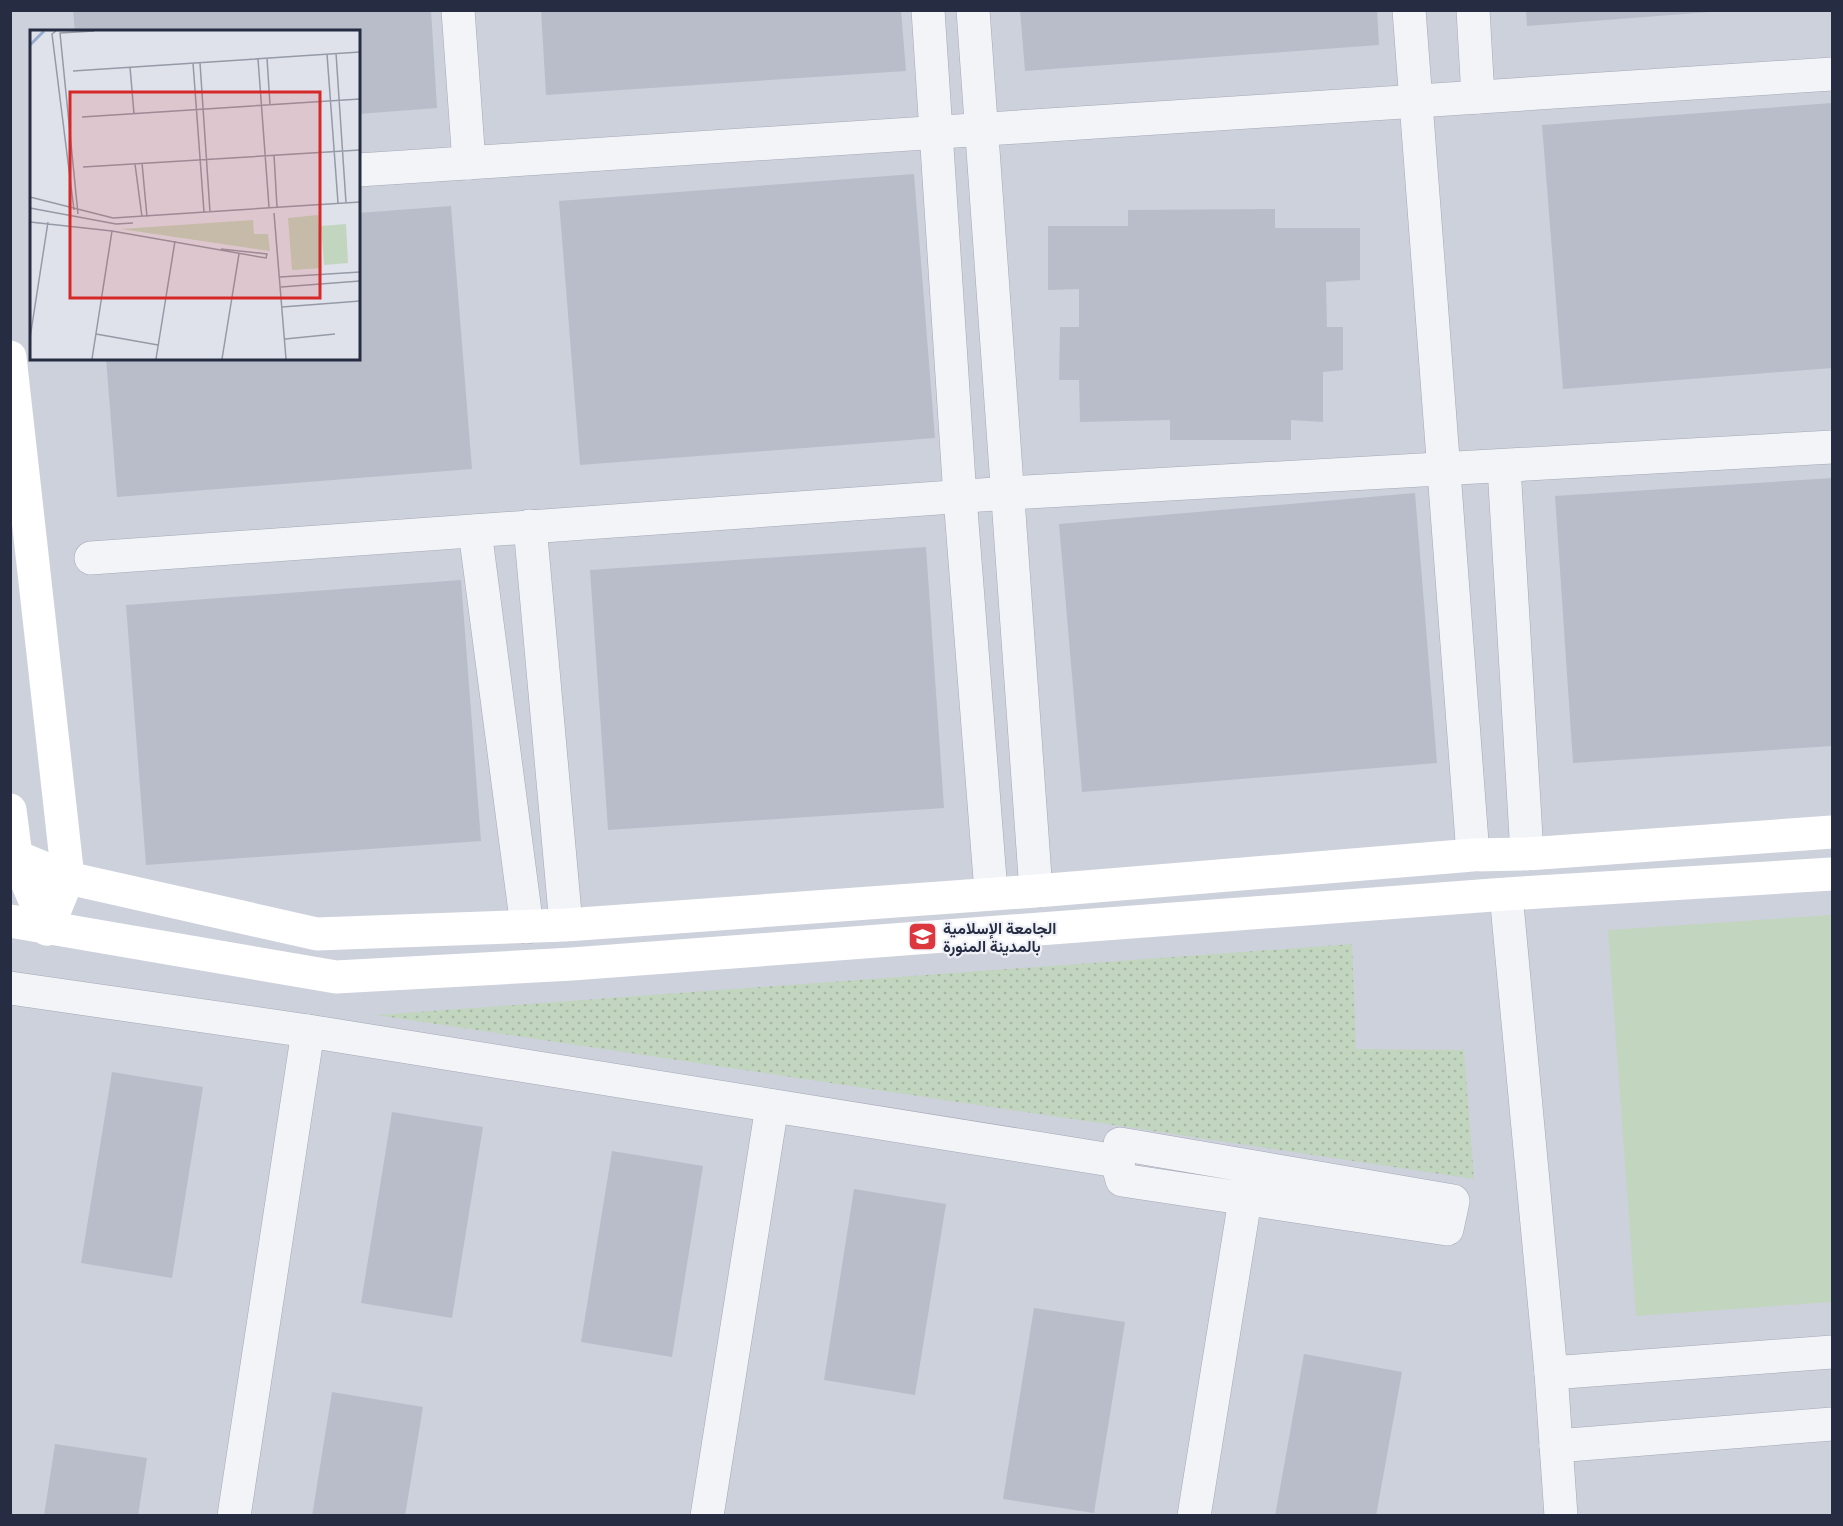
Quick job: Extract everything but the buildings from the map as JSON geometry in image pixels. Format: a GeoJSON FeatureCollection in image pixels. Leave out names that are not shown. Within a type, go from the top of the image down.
{"type":"FeatureCollection","features":[{"type":"Feature","properties":{"kind":"main road"},"geometry":{"type":"LineString","coordinates":[[10,357],[68,878],[48,929]]}},
{"type":"Feature","properties":{"kind":"main road"},"geometry":{"type":"LineString","coordinates":[[10,810],[13,855],[48,929]]}},
{"type":"Feature","properties":{"kind":"main road"},"geometry":{"type":"LineString","coordinates":[[13,855],[68,878],[317,934],[566,925],[992,892],[1036,891],[1473,855],[1527,854],[1833,832]]}},
{"type":"Feature","properties":{"kind":"main road"},"geometry":{"type":"LineString","coordinates":[[10,921],[336,977],[572,964],[1506,894],[1833,874]]}},
{"type":"Feature","properties":{"kind":"street"},"geometry":{"type":"LineString","coordinates":[[458,10],[469,163]]}},
{"type":"Feature","properties":{"kind":"street"},"geometry":{"type":"LineString","coordinates":[[928,10],[938,134],[960,497],[992,892]]}},
{"type":"Feature","properties":{"kind":"street"},"geometry":{"type":"LineString","coordinates":[[973,10],[1036,891]]}},
{"type":"Feature","properties":{"kind":"street"},"geometry":{"type":"LineString","coordinates":[[1408,10],[1473,855]]}},
{"type":"Feature","properties":{"kind":"street"},"geometry":{"type":"LineString","coordinates":[[1473,10],[1478,97]]}},
{"type":"Feature","properties":{"kind":"street"},"geometry":{"type":"LineString","coordinates":[[360,170],[1833,74]]}},
{"type":"Feature","properties":{"kind":"street"},"geometry":{"type":"LineString","coordinates":[[91,558],[1009,493],[1833,447]]}},
{"type":"Feature","properties":{"kind":"street"},"geometry":{"type":"LineString","coordinates":[[1504,467],[1527,854]]}},
{"type":"Feature","properties":{"kind":"street"},"geometry":{"type":"LineString","coordinates":[[530,526],[566,925]]}},
{"type":"Feature","properties":{"kind":"street"},"geometry":{"type":"LineString","coordinates":[[475,531],[527,927]]}},
{"type":"Feature","properties":{"kind":"street"},"geometry":{"type":"LineString","coordinates":[[1506,894],[1551,1373],[1561,1515]]}},
{"type":"Feature","properties":{"kind":"street"},"geometry":{"type":"LineString","coordinates":[[10,988],[308,1031],[1117,1161]]}},
{"type":"Feature","properties":{"kind":"street"},"geometry":{"type":"LineString","coordinates":[[234,1515],[308,1031]]}},
{"type":"Feature","properties":{"kind":"street"},"geometry":{"type":"LineString","coordinates":[[707,1515],[772,1106]]}},
{"type":"Feature","properties":{"kind":"street"},"geometry":{"type":"LineString","coordinates":[[1120,1144],[1453,1201],[1447,1229],[1122,1180],[1117,1161],[1120,1144]]}},
{"type":"Feature","properties":{"kind":"street"},"geometry":{"type":"LineString","coordinates":[[1194,1515],[1245,1200]]}},
{"type":"Feature","properties":{"kind":"street"},"geometry":{"type":"LineString","coordinates":[[1551,1373],[1833,1352]]}},
{"type":"Feature","properties":{"kind":"street"},"geometry":{"type":"LineString","coordinates":[[1556,1446],[1833,1424]]}},
{"type":"Feature","properties":{"kind":"shaded area","name":"الجامعة الإسلامية بالمدينة المنورة"},"geometry":{"type":"Polygon","coordinates":[[[11,11],[1832,11],[1832,1515],[11,1515],[11,11]]]}},
{"type":"Feature","properties":{"kind":"green space"},"geometry":{"type":"Polygon","coordinates":[[[1831,915],[1832,1302],[1636,1316],[1608,930],[1831,915]]]}},
{"type":"Feature","properties":{"kind":"green space"},"geometry":{"type":"Polygon","coordinates":[[[1352,944],[1356,1049],[1464,1050],[1474,1179],[376,1015],[1352,944]]]}},
{"type":"Feature","properties":{"kind":"place","name":"الجامعة الإسلامية بالمدينة المنورة"},"geometry":{"type":"Point","coordinates":[922,937]}}]}
